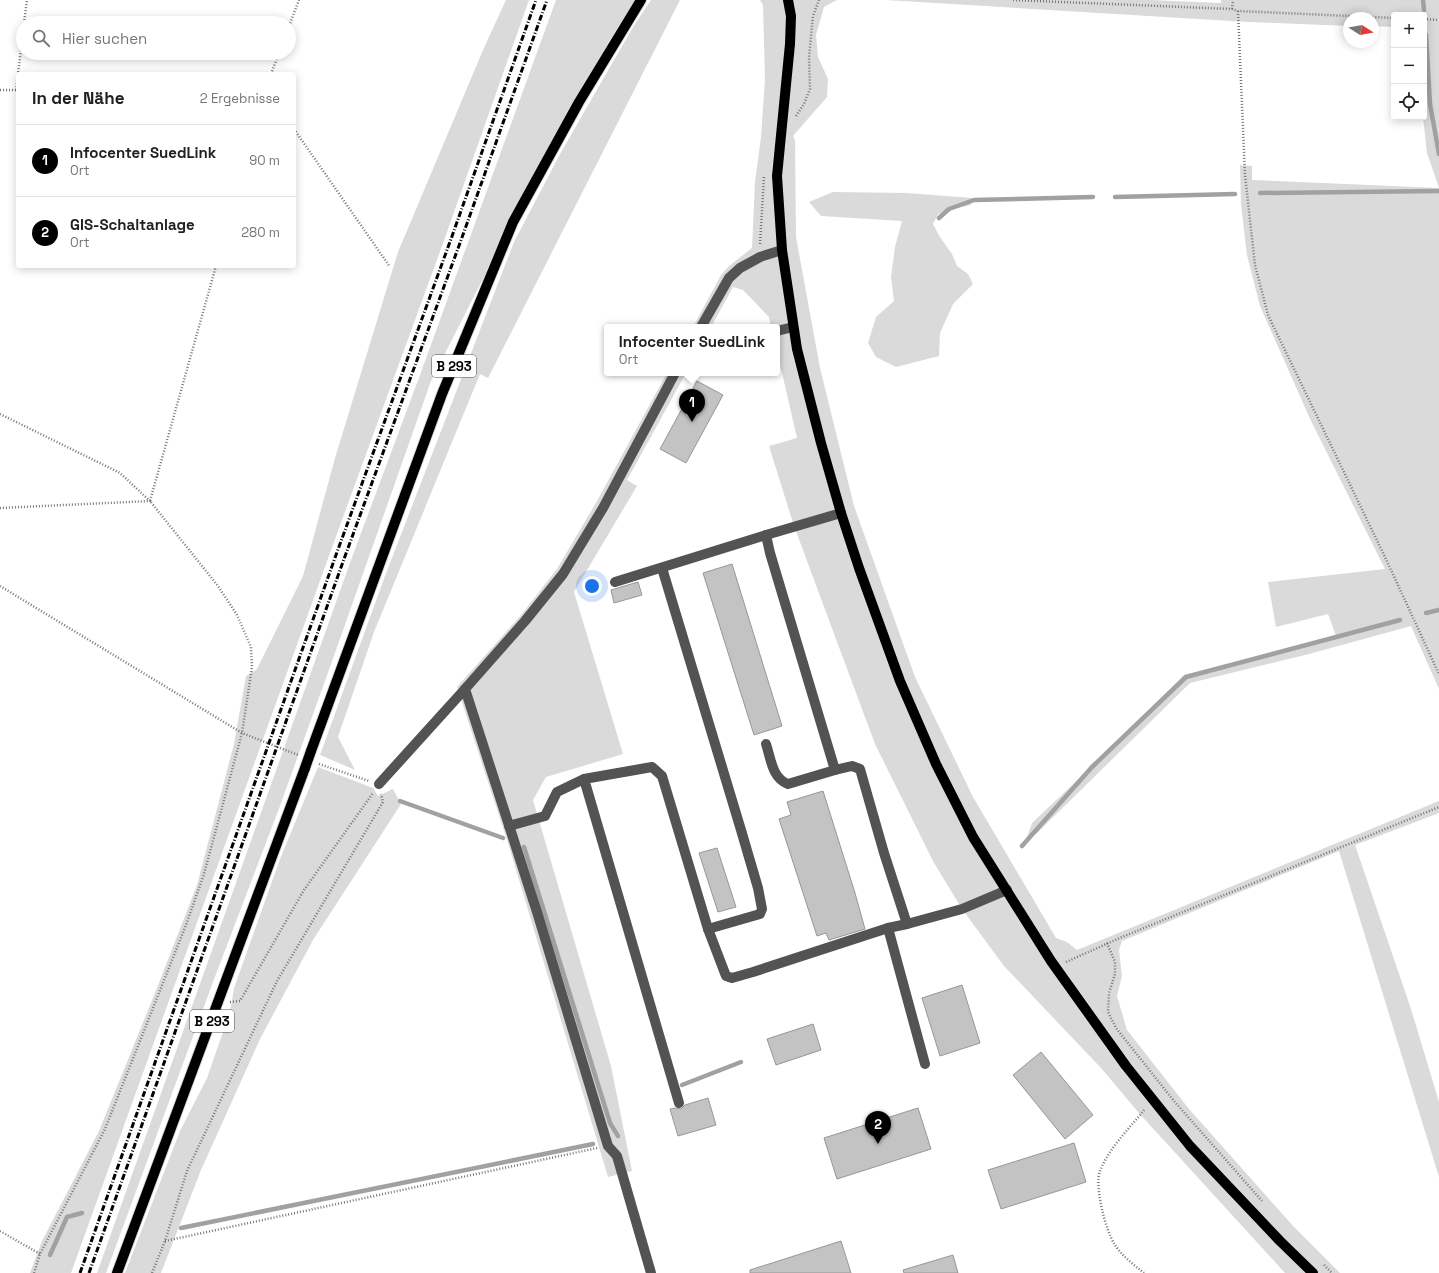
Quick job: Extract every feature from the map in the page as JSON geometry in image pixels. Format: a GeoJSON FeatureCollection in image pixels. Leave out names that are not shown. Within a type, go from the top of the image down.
{"type":"FeatureCollection","features":[{"type":"Feature","properties":{"kind":"main road","name":"B 293"},"geometry":{"type":"LineString","coordinates":[[117,1273],[311,752],[442,394],[513,222],[579,102],[641,0]]}},
{"type":"Feature","properties":{"kind":"main road"},"geometry":{"type":"LineString","coordinates":[[788,0],[791,16],[790,44],[777,176],[782,250],[793,327],[817,429],[841,513],[859,568],[900,681],[936,764],[973,837],[1055,966],[1126,1066],[1190,1146],[1280,1241],[1313,1273]]}},
{"type":"Feature","properties":{"kind":"lane"},"geometry":{"type":"LineString","coordinates":[[703,324],[729,278],[740,268],[760,257],[782,250]]}},
{"type":"Feature","properties":{"kind":"lane"},"geometry":{"type":"LineString","coordinates":[[780,330],[793,327]]}},
{"type":"Feature","properties":{"kind":"lane"},"geometry":{"type":"LineString","coordinates":[[379,784],[525,621],[563,574],[603,508],[673,376]]}},
{"type":"Feature","properties":{"kind":"lane"},"geometry":{"type":"LineString","coordinates":[[615,582],[841,513]]}},
{"type":"Feature","properties":{"kind":"lane"},"geometry":{"type":"LineString","coordinates":[[766,535],[770,553],[836,770]]}},
{"type":"Feature","properties":{"kind":"lane"},"geometry":{"type":"LineString","coordinates":[[662,568],[741,830],[758,888],[762,909],[760,914],[708,929]]}},
{"type":"Feature","properties":{"kind":"lane"},"geometry":{"type":"LineString","coordinates":[[465,689],[608,1146],[617,1156],[651,1273]]}},
{"type":"Feature","properties":{"kind":"lane"},"geometry":{"type":"LineString","coordinates":[[766,744],[776,776],[781,781],[788,784],[852,766],[860,769],[884,853],[907,924]]}},
{"type":"Feature","properties":{"kind":"lane"},"geometry":{"type":"LineString","coordinates":[[509,826],[545,816],[557,792],[584,779],[652,767],[662,776],[708,929],[726,976],[732,978],[888,928],[962,909],[1007,890]]}},
{"type":"Feature","properties":{"kind":"lane"},"geometry":{"type":"LineString","coordinates":[[584,779],[679,1103]]}},
{"type":"Feature","properties":{"kind":"lane"},"geometry":{"type":"LineString","coordinates":[[888,928],[925,1064]]}},
{"type":"Feature","properties":{"kind":"path"},"geometry":{"type":"LineString","coordinates":[[25,16],[27,0]]}},
{"type":"Feature","properties":{"kind":"path"},"geometry":{"type":"LineString","coordinates":[[293,16],[299,0]]}},
{"type":"Feature","properties":{"kind":"path"},"geometry":{"type":"LineString","coordinates":[[795,117],[804,104],[810,89],[809,57],[813,16],[819,0]]}},
{"type":"Feature","properties":{"kind":"path"},"geometry":{"type":"LineString","coordinates":[[1013,0],[1068,1],[1391,18]]}},
{"type":"Feature","properties":{"kind":"path"},"geometry":{"type":"LineString","coordinates":[[1232,9],[1233,0]]}},
{"type":"Feature","properties":{"kind":"path"},"geometry":{"type":"LineString","coordinates":[[1238,11],[1245,175],[1255,266],[1268,315],[1382,550],[1439,674]]}},
{"type":"Feature","properties":{"kind":"path"},"geometry":{"type":"LineString","coordinates":[[1427,19],[1439,20]]}},
{"type":"Feature","properties":{"kind":"path"},"geometry":{"type":"LineString","coordinates":[[19,72],[20,60]]}},
{"type":"Feature","properties":{"kind":"path"},"geometry":{"type":"LineString","coordinates":[[272,72],[276,60]]}},
{"type":"Feature","properties":{"kind":"path"},"geometry":{"type":"LineString","coordinates":[[0,90],[16,90]]}},
{"type":"Feature","properties":{"kind":"path"},"geometry":{"type":"LineString","coordinates":[[296,132],[390,267]]}},
{"type":"Feature","properties":{"kind":"path"},"geometry":{"type":"LineString","coordinates":[[760,257],[764,174]]}},
{"type":"Feature","properties":{"kind":"path"},"geometry":{"type":"LineString","coordinates":[[150,501],[215,268]]}},
{"type":"Feature","properties":{"kind":"path"},"geometry":{"type":"LineString","coordinates":[[0,414],[120,473],[150,501],[218,586],[237,615],[251,647],[252,667],[242,733],[204,874],[186,925],[105,1129],[40,1254],[34,1273]]}},
{"type":"Feature","properties":{"kind":"path"},"geometry":{"type":"LineString","coordinates":[[0,508],[150,501]]}},
{"type":"Feature","properties":{"kind":"path"},"geometry":{"type":"LineString","coordinates":[[0,586],[242,733],[300,756]]}},
{"type":"Feature","properties":{"kind":"path"},"geometry":{"type":"LineString","coordinates":[[314,762],[379,784]]}},
{"type":"Feature","properties":{"kind":"path"},"geometry":{"type":"LineString","coordinates":[[218,1003],[240,1001],[304,890],[379,784]]}},
{"type":"Feature","properties":{"kind":"path"},"geometry":{"type":"LineString","coordinates":[[152,1273],[165,1241],[187,1172],[277,981],[383,802],[379,784]]}},
{"type":"Feature","properties":{"kind":"path"},"geometry":{"type":"LineString","coordinates":[[1055,966],[1107,943],[1439,808]]}},
{"type":"Feature","properties":{"kind":"path"},"geometry":{"type":"LineString","coordinates":[[1107,943],[1115,962],[1115,974],[1109,993],[1108,1012],[1116,1028],[1174,1101],[1266,1206]]}},
{"type":"Feature","properties":{"kind":"path"},"geometry":{"type":"LineString","coordinates":[[1144,1273],[1115,1245],[1106,1226],[1100,1200],[1099,1173],[1106,1157],[1153,1100]]}},
{"type":"Feature","properties":{"kind":"path"},"geometry":{"type":"LineString","coordinates":[[165,1241],[608,1146]]}},
{"type":"Feature","properties":{"kind":"path"},"geometry":{"type":"LineString","coordinates":[[0,1231],[40,1254]]}},
{"type":"Feature","properties":{"kind":"path"},"geometry":{"type":"LineString","coordinates":[[1320,1262],[1332,1273]]}},
{"type":"Feature","properties":{"kind":"shaded area"},"geometry":{"type":"Polygon","coordinates":[[[506,0],[529,0],[446,235],[71,1273],[30,1273],[42,1241],[99,1131],[197,885],[234,744],[246,676],[257,669],[303,576],[335,458],[398,252],[483,50],[506,0]]]}},
{"type":"Feature","properties":{"kind":"shaded area"},"geometry":{"type":"Polygon","coordinates":[[[556,0],[635,0],[609,41],[561,125],[431,381],[280,806],[213,982],[106,1273],[97,1273],[351,560],[556,0]]]}},
{"type":"Feature","properties":{"kind":"shaded area"},"geometry":{"type":"Polygon","coordinates":[[[651,0],[680,0],[488,378],[480,374],[374,632],[338,737],[355,770],[320,755],[385,576],[514,242],[560,154],[633,27],[651,0]]]}},
{"type":"Feature","properties":{"kind":"shaded area"},"geometry":{"type":"Polygon","coordinates":[[[760,0],[837,0],[824,7],[816,35],[818,57],[828,79],[827,97],[793,136],[795,140],[796,237],[820,368],[854,506],[915,677],[973,797],[1056,938],[1067,942],[1077,950],[1439,801],[1439,813],[1355,845],[1411,1009],[1439,1102],[1439,1177],[1339,851],[1122,941],[1119,950],[1122,976],[1117,996],[1127,1030],[1189,1109],[1294,1227],[1340,1273],[1285,1273],[1138,1112],[1102,1069],[1004,966],[962,909],[934,863],[875,744],[794,526],[769,446],[797,438],[780,364],[780,324],[770,324],[769,317],[743,290],[733,287],[713,324],[695,324],[721,275],[729,266],[752,248],[755,182],[761,137],[765,79],[763,5],[760,0]]]}},
{"type":"Feature","properties":{"kind":"shaded area"},"geometry":{"type":"Polygon","coordinates":[[[886,0],[1150,0],[1221,3],[1221,0],[1439,0],[1439,188],[1427,153],[1423,120],[1427,120],[1427,12],[1391,12],[1391,27],[1379,26],[1379,12],[1343,12],[1343,26],[1248,22],[886,0]]]}},
{"type":"Feature","properties":{"kind":"shaded area"},"geometry":{"type":"Polygon","coordinates":[[[1240,165],[1252,166],[1252,180],[1439,188],[1439,689],[1411,626],[1309,654],[1190,683],[1037,833],[1026,840],[1032,823],[1104,755],[1184,675],[1336,636],[1328,614],[1276,627],[1268,582],[1385,569],[1311,421],[1260,306],[1247,255],[1241,205],[1240,165]]]}},
{"type":"Feature","properties":{"kind":"shaded area"},"geometry":{"type":"Polygon","coordinates":[[[833,192],[906,193],[973,198],[971,205],[938,214],[933,224],[952,254],[957,266],[968,274],[973,284],[953,304],[940,333],[939,356],[896,367],[876,357],[868,343],[876,317],[894,301],[891,277],[895,247],[902,221],[821,216],[809,202],[833,192]]]}},
{"type":"Feature","properties":{"kind":"shaded area"},"geometry":{"type":"Polygon","coordinates":[[[665,376],[684,376],[627,480],[637,486],[574,592],[623,754],[546,777],[533,800],[611,1066],[632,1171],[608,1177],[508,843],[457,687],[521,615],[557,569],[597,501],[665,376]]]}},
{"type":"Feature","properties":{"kind":"shaded area"},"geometry":{"type":"Polygon","coordinates":[[[318,767],[373,788],[378,796],[393,789],[401,804],[313,940],[260,1039],[201,1170],[161,1273],[125,1273],[180,1131],[207,1078],[230,1012],[234,988],[280,859],[318,767]]]}},
{"type":"Feature","properties":{"kind":"building"},"geometry":{"type":"Polygon","coordinates":[[[697,381],[723,395],[686,463],[660,449],[697,381]]]}},
{"type":"Feature","properties":{"kind":"building"},"geometry":{"type":"Polygon","coordinates":[[[732,564],[782,726],[754,735],[703,573],[732,564]]]}},
{"type":"Feature","properties":{"kind":"building"},"geometry":{"type":"Polygon","coordinates":[[[638,582],[642,595],[614,603],[611,590],[638,582]]]}},
{"type":"Feature","properties":{"kind":"building"},"geometry":{"type":"Polygon","coordinates":[[[823,791],[865,929],[829,940],[826,933],[817,936],[779,819],[791,815],[787,802],[823,791]]]}},
{"type":"Feature","properties":{"kind":"building"},"geometry":{"type":"Polygon","coordinates":[[[717,848],[736,907],[718,912],[699,853],[717,848]]]}},
{"type":"Feature","properties":{"kind":"building"},"geometry":{"type":"Polygon","coordinates":[[[962,985],[980,1043],[940,1056],[922,998],[962,985]]]}},
{"type":"Feature","properties":{"kind":"building"},"geometry":{"type":"Polygon","coordinates":[[[813,1024],[821,1050],[776,1065],[767,1039],[813,1024]]]}},
{"type":"Feature","properties":{"kind":"building"},"geometry":{"type":"Polygon","coordinates":[[[1041,1052],[1093,1115],[1065,1139],[1013,1075],[1041,1052]]]}},
{"type":"Feature","properties":{"kind":"building"},"geometry":{"type":"Polygon","coordinates":[[[708,1098],[716,1125],[678,1136],[670,1109],[681,1109],[685,1105],[708,1098]]]}},
{"type":"Feature","properties":{"kind":"building"},"geometry":{"type":"Polygon","coordinates":[[[918,1108],[931,1149],[837,1179],[824,1138],[918,1108]]]}},
{"type":"Feature","properties":{"kind":"building"},"geometry":{"type":"Polygon","coordinates":[[[1074,1143],[1086,1182],[1001,1209],[988,1170],[1074,1143]]]}},
{"type":"Feature","properties":{"kind":"building"},"geometry":{"type":"Polygon","coordinates":[[[841,1241],[851,1273],[750,1273],[750,1270],[841,1241]]]}},
{"type":"Feature","properties":{"kind":"building"},"geometry":{"type":"Polygon","coordinates":[[[953,1255],[958,1273],[904,1273],[903,1270],[953,1255]]]}},
{"type":"Feature","properties":{"kind":"waterway"},"geometry":{"type":"LineString","coordinates":[[1423,0],[1424,10]]}},
{"type":"Feature","properties":{"kind":"waterway"},"geometry":{"type":"LineString","coordinates":[[1427,48],[1430,104],[1439,154]]}},
{"type":"Feature","properties":{"kind":"waterway"},"geometry":{"type":"LineString","coordinates":[[1260,193],[1439,191]]}},
{"type":"Feature","properties":{"kind":"waterway"},"geometry":{"type":"LineString","coordinates":[[1115,197],[1235,194]]}},
{"type":"Feature","properties":{"kind":"waterway"},"geometry":{"type":"LineString","coordinates":[[939,218],[949,209],[974,200],[1093,197]]}},
{"type":"Feature","properties":{"kind":"waterway"},"geometry":{"type":"LineString","coordinates":[[1426,613],[1439,610]]}},
{"type":"Feature","properties":{"kind":"waterway"},"geometry":{"type":"LineString","coordinates":[[1022,846],[1092,767],[1186,677],[1400,620]]}},
{"type":"Feature","properties":{"kind":"waterway"},"geometry":{"type":"LineString","coordinates":[[400,801],[503,838]]}},
{"type":"Feature","properties":{"kind":"waterway"},"geometry":{"type":"LineString","coordinates":[[524,847],[610,1123],[618,1136]]}},
{"type":"Feature","properties":{"kind":"waterway"},"geometry":{"type":"LineString","coordinates":[[682,1085],[741,1062]]}},
{"type":"Feature","properties":{"kind":"waterway"},"geometry":{"type":"LineString","coordinates":[[181,1228],[593,1144]]}},
{"type":"Feature","properties":{"kind":"waterway"},"geometry":{"type":"LineString","coordinates":[[50,1255],[67,1217],[82,1213]]}},
{"type":"Feature","properties":{"kind":"railway"},"geometry":{"type":"LineString","coordinates":[[80,1273],[536,0]]}},
{"type":"Feature","properties":{"kind":"railway"},"geometry":{"type":"LineString","coordinates":[[89,1273],[344,559],[547,0]]}},
{"type":"Feature","properties":{"kind":"place","name":"Infocenter SuedLink"},"geometry":{"type":"Point","coordinates":[692,422]}},
{"type":"Feature","properties":{"kind":"place","name":"GIS-Schaltanlage"},"geometry":{"type":"Point","coordinates":[878,1144]}}]}
